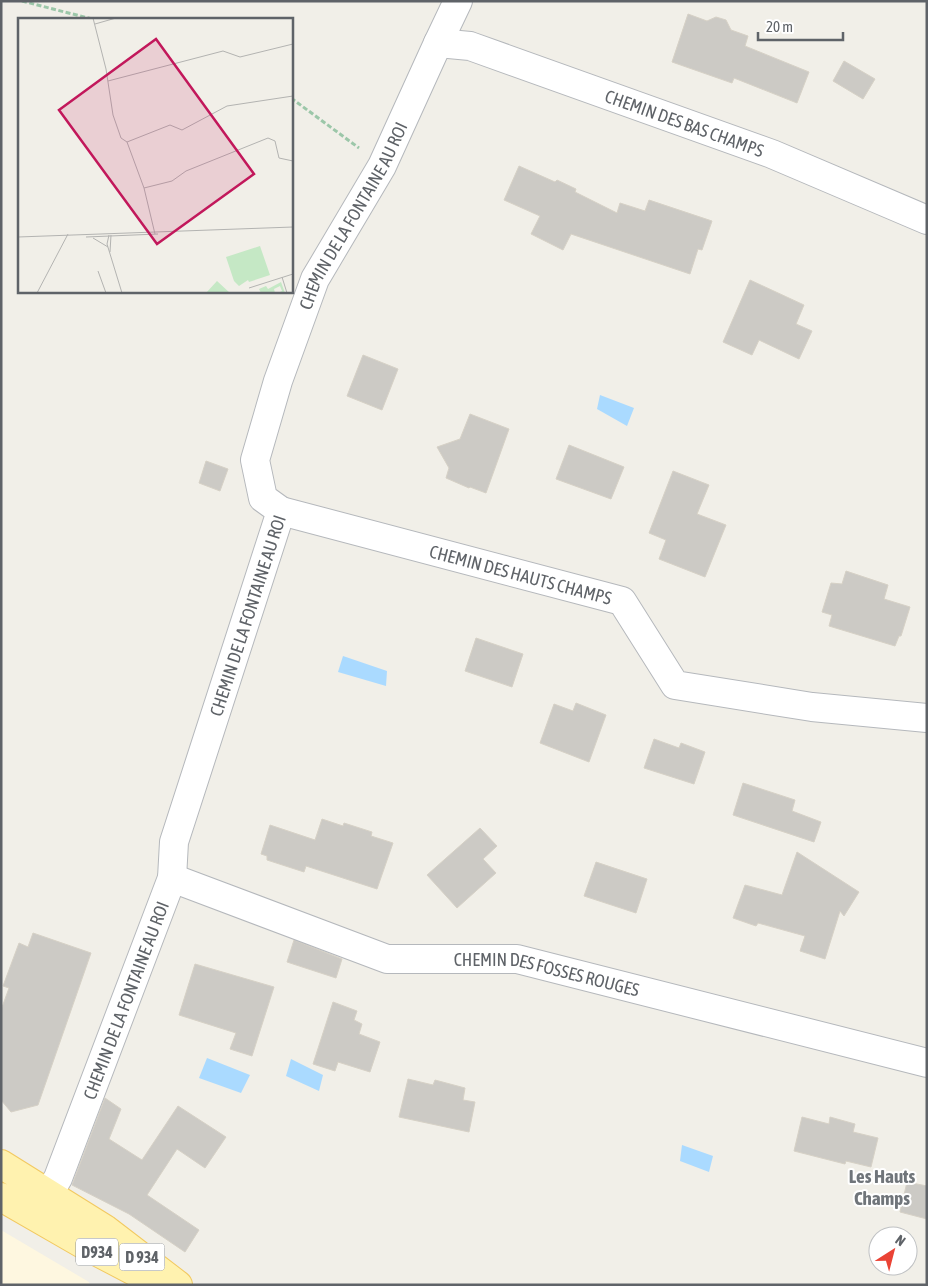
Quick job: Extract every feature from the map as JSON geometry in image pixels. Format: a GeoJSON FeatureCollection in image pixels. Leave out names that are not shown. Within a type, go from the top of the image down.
{"type":"FeatureCollection","features":[{"type":"Feature","properties":{"kind":"main road","name":"D 934"},"geometry":{"type":"LineString","coordinates":[[1,1164],[42,1206],[105,1229],[178,1285]]}},
{"type":"Feature","properties":{"kind":"main road","name":"D934"},"geometry":{"type":"LineString","coordinates":[[1,1197],[42,1206],[88,1248],[160,1285]]}},
{"type":"Feature","properties":{"kind":"street","name":"CHEMIN DE LA FONTAINE AU ROI"},"geometry":{"type":"LineString","coordinates":[[42,1206],[58,1178],[172,878],[174,842],[281,511],[263,498],[255,460],[278,381],[315,279],[382,166],[458,1]]}},
{"type":"Feature","properties":{"kind":"street","name":"CHEMIN DES BAS CHAMPS"},"geometry":{"type":"LineString","coordinates":[[438,43],[470,46],[772,154],[927,220]]}},
{"type":"Feature","properties":{"kind":"street","name":"CHEMIN DES HAUTS CHAMPS"},"geometry":{"type":"LineString","coordinates":[[281,511],[622,601],[675,684],[812,707],[927,718]]}},
{"type":"Feature","properties":{"kind":"street","name":"CHEMIN DES FOSSES ROUGES"},"geometry":{"type":"LineString","coordinates":[[172,878],[387,959],[518,959],[927,1063]]}},
{"type":"Feature","properties":{"kind":"path"},"geometry":{"type":"LineString","coordinates":[[22,1],[88,18]]}},
{"type":"Feature","properties":{"kind":"path"},"geometry":{"type":"LineString","coordinates":[[292,99],[382,166]]}},
{"type":"Feature","properties":{"kind":"shaded area"},"geometry":{"type":"Polygon","coordinates":[[[1,1230],[89,1282],[90,1285],[1,1285],[1,1230]]]}},
{"type":"Feature","properties":{"kind":"water"},"geometry":{"type":"Polygon","coordinates":[[[600,395],[634,408],[627,426],[597,409],[600,395]]]}},
{"type":"Feature","properties":{"kind":"water"},"geometry":{"type":"Polygon","coordinates":[[[343,656],[387,671],[386,686],[338,672],[343,656]]]}},
{"type":"Feature","properties":{"kind":"water"},"geometry":{"type":"Polygon","coordinates":[[[207,1058],[250,1075],[241,1093],[199,1078],[207,1058]]]}},
{"type":"Feature","properties":{"kind":"water"},"geometry":{"type":"Polygon","coordinates":[[[291,1059],[323,1075],[319,1091],[286,1076],[291,1059]]]}},
{"type":"Feature","properties":{"kind":"water"},"geometry":{"type":"Polygon","coordinates":[[[682,1145],[713,1156],[709,1172],[680,1161],[682,1145]]]}},
{"type":"Feature","properties":{"kind":"building"},"geometry":{"type":"Polygon","coordinates":[[[688,14],[707,21],[716,17],[726,20],[731,30],[748,36],[745,46],[809,72],[797,103],[734,78],[732,83],[672,62],[688,14]]]}},
{"type":"Feature","properties":{"kind":"building"},"geometry":{"type":"Polygon","coordinates":[[[844,61],[875,79],[863,99],[833,81],[844,61]]]}},
{"type":"Feature","properties":{"kind":"building"},"geometry":{"type":"Polygon","coordinates":[[[519,166],[576,189],[575,192],[617,213],[620,203],[645,211],[649,200],[712,221],[702,250],[698,249],[690,274],[571,234],[563,250],[531,234],[540,216],[504,200],[519,166]]]}},
{"type":"Feature","properties":{"kind":"building"},"geometry":{"type":"Polygon","coordinates":[[[750,280],[804,305],[796,324],[812,331],[799,359],[759,340],[752,355],[723,342],[750,280]]]}},
{"type":"Feature","properties":{"kind":"building"},"geometry":{"type":"Polygon","coordinates":[[[363,355],[398,369],[382,410],[347,396],[363,355]]]}},
{"type":"Feature","properties":{"kind":"building"},"geometry":{"type":"Polygon","coordinates":[[[470,414],[509,429],[486,493],[446,478],[449,468],[437,447],[460,439],[470,414]]]}},
{"type":"Feature","properties":{"kind":"building"},"geometry":{"type":"Polygon","coordinates":[[[569,445],[624,467],[611,499],[556,479],[569,445]]]}},
{"type":"Feature","properties":{"kind":"building"},"geometry":{"type":"Polygon","coordinates":[[[206,461],[228,469],[220,491],[199,483],[206,461]]]}},
{"type":"Feature","properties":{"kind":"building"},"geometry":{"type":"Polygon","coordinates":[[[673,471],[709,485],[697,514],[726,525],[705,577],[659,559],[666,540],[649,533],[673,471]]]}},
{"type":"Feature","properties":{"kind":"building"},"geometry":{"type":"Polygon","coordinates":[[[846,571],[888,585],[884,599],[910,607],[901,636],[899,636],[895,646],[829,626],[832,615],[822,612],[831,583],[842,584],[846,571]]]}},
{"type":"Feature","properties":{"kind":"building"},"geometry":{"type":"Polygon","coordinates":[[[476,638],[523,654],[512,687],[465,671],[476,638]]]}},
{"type":"Feature","properties":{"kind":"building"},"geometry":{"type":"Polygon","coordinates":[[[576,703],[606,715],[589,762],[540,743],[554,704],[573,711],[576,703]]]}},
{"type":"Feature","properties":{"kind":"building"},"geometry":{"type":"Polygon","coordinates":[[[654,739],[679,748],[681,743],[705,752],[694,784],[644,768],[654,739]]]}},
{"type":"Feature","properties":{"kind":"building"},"geometry":{"type":"Polygon","coordinates":[[[743,783],[795,800],[792,811],[821,822],[814,842],[733,815],[743,783]]]}},
{"type":"Feature","properties":{"kind":"building"},"geometry":{"type":"Polygon","coordinates":[[[322,819],[343,826],[344,823],[372,832],[371,836],[393,843],[377,889],[306,866],[304,872],[267,860],[267,856],[261,854],[270,825],[315,840],[322,819]]]}},
{"type":"Feature","properties":{"kind":"building"},"geometry":{"type":"Polygon","coordinates":[[[480,828],[497,846],[483,859],[496,873],[457,908],[427,875],[480,828]]]}},
{"type":"Feature","properties":{"kind":"building"},"geometry":{"type":"Polygon","coordinates":[[[797,852],[859,892],[844,916],[840,911],[825,959],[800,951],[805,936],[758,923],[756,926],[733,918],[745,885],[782,895],[797,852]]]}},
{"type":"Feature","properties":{"kind":"building"},"geometry":{"type":"Polygon","coordinates":[[[596,862],[647,879],[636,913],[584,896],[596,862]]]}},
{"type":"Feature","properties":{"kind":"building"},"geometry":{"type":"Polygon","coordinates":[[[33,933],[91,953],[38,1105],[11,1112],[1,1100],[1,1010],[9,988],[3,986],[19,943],[28,947],[33,933]]]}},
{"type":"Feature","properties":{"kind":"building"},"geometry":{"type":"Polygon","coordinates":[[[294,940],[342,959],[336,978],[287,962],[294,940]]]}},
{"type":"Feature","properties":{"kind":"building"},"geometry":{"type":"Polygon","coordinates":[[[195,964],[274,987],[252,1056],[230,1049],[236,1033],[179,1015],[195,964]]]}},
{"type":"Feature","properties":{"kind":"building"},"geometry":{"type":"Polygon","coordinates":[[[333,1002],[357,1011],[354,1020],[362,1024],[359,1034],[380,1042],[370,1072],[338,1062],[335,1071],[313,1064],[333,1002]]]}},
{"type":"Feature","properties":{"kind":"building"},"geometry":{"type":"Polygon","coordinates":[[[408,1079],[433,1085],[435,1080],[465,1088],[463,1100],[475,1102],[469,1132],[399,1117],[408,1079]]]}},
{"type":"Feature","properties":{"kind":"building"},"geometry":{"type":"Polygon","coordinates":[[[105,1098],[121,1109],[109,1139],[142,1160],[178,1106],[226,1137],[205,1168],[177,1149],[147,1195],[199,1230],[185,1252],[129,1214],[72,1185],[105,1098]]]}},
{"type":"Feature","properties":{"kind":"building"},"geometry":{"type":"Polygon","coordinates":[[[802,1117],[829,1124],[830,1117],[855,1124],[853,1132],[878,1138],[871,1167],[846,1161],[845,1164],[794,1151],[802,1117]]]}},
{"type":"Feature","properties":{"kind":"building"},"geometry":{"type":"Polygon","coordinates":[[[907,1182],[927,1186],[927,1219],[900,1212],[907,1182]]]}},
{"type":"Feature","properties":{"kind":"district","name":"Les Hauts Champs"},"geometry":{"type":"Point","coordinates":[882,1187]}}]}
